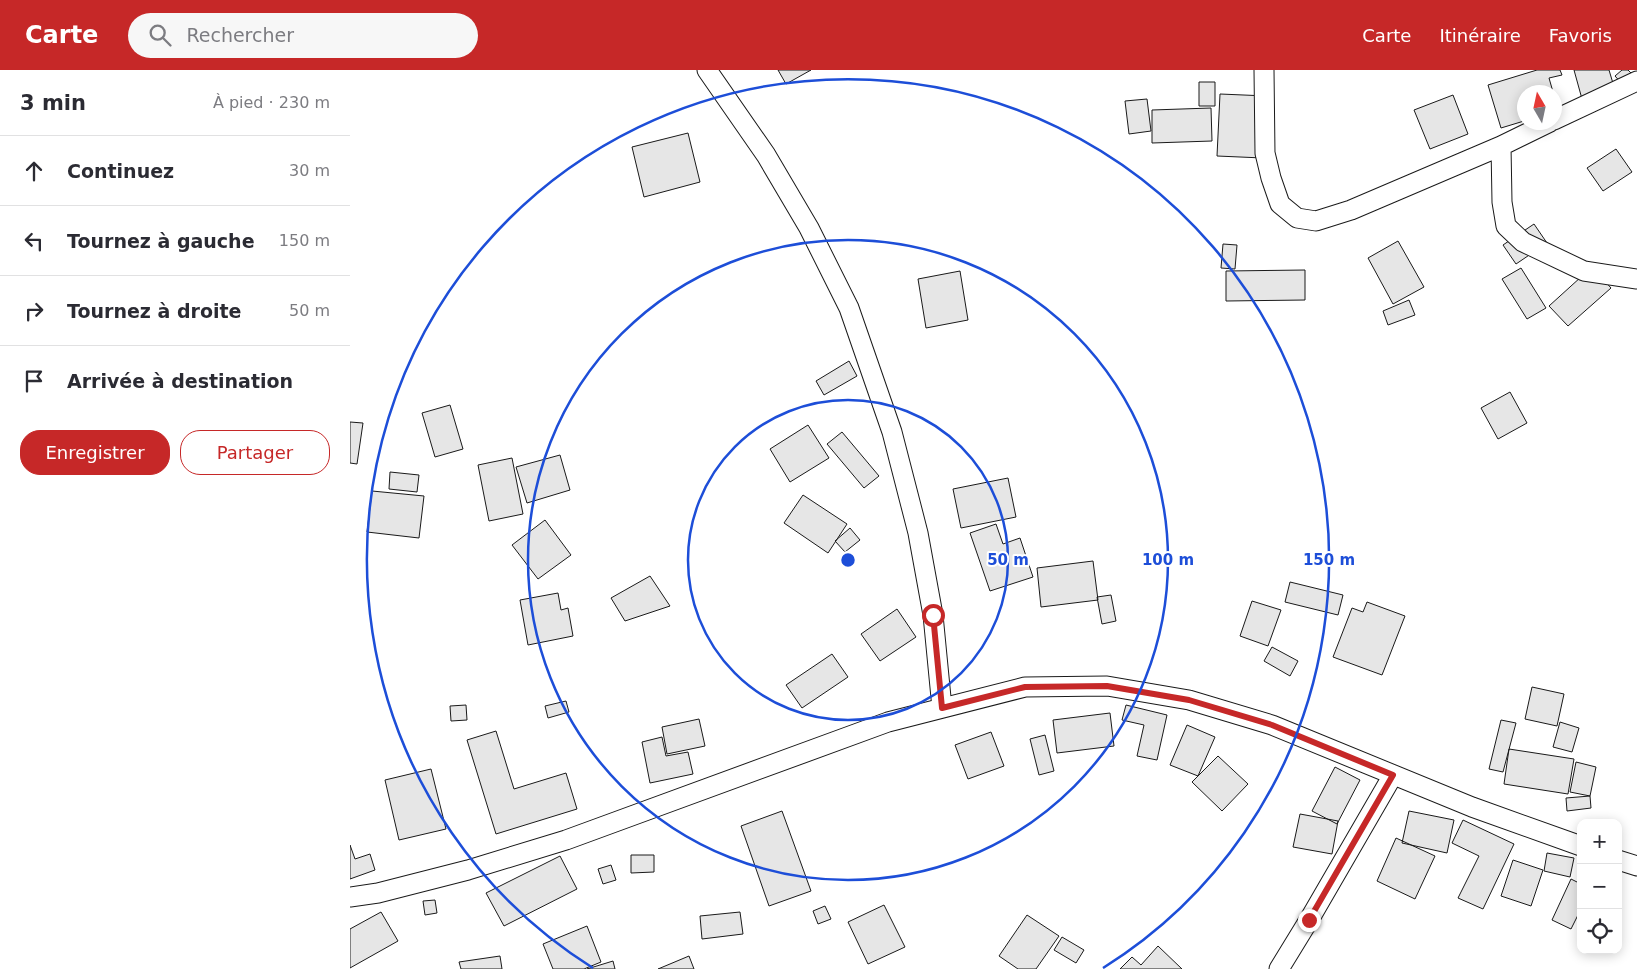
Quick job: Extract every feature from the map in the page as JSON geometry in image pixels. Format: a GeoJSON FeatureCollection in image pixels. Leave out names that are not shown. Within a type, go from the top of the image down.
{"type":"FeatureCollection","features":[{"type":"Feature","properties":{"kind":"street"},"geometry":{"type":"LineString","coordinates":[[707,70],[766,155],[809,228],[849,308],[892,432],[918,533],[933,615],[942,708]]}},
{"type":"Feature","properties":{"kind":"street"},"geometry":{"type":"LineString","coordinates":[[1264,70],[1265,152],[1270,178],[1280,204],[1297,218],[1316,220],[1351,210],[1501,146],[1534,130]]}},
{"type":"Feature","properties":{"kind":"street"},"geometry":{"type":"LineString","coordinates":[[1562,116],[1637,81]]}},
{"type":"Feature","properties":{"kind":"street"},"geometry":{"type":"LineString","coordinates":[[1501,146],[1502,202],[1506,226],[1517,237],[1523,242],[1584,271],[1637,279]]}},
{"type":"Feature","properties":{"kind":"street"},"geometry":{"type":"LineString","coordinates":[[350,897],[378,893],[468,870],[566,840],[888,722],[1025,687],[1107,686],[1189,700],[1272,725],[1472,808],[1577,845]]}},
{"type":"Feature","properties":{"kind":"street"},"geometry":{"type":"LineString","coordinates":[[1279,969],[1393,775]]}},
{"type":"Feature","properties":{"kind":"street"},"geometry":{"type":"LineString","coordinates":[[1622,861],[1637,866]]}},
{"type":"Feature","properties":{"kind":"building"},"geometry":{"type":"Polygon","coordinates":[[[778,70],[811,70],[786,84],[778,70]]]}},
{"type":"Feature","properties":{"kind":"building"},"geometry":{"type":"Polygon","coordinates":[[[1537,70],[1560,70],[1562,75],[1549,78],[1551,85],[1517,85],[1517,123],[1501,128],[1488,85],[1537,70]]]}},
{"type":"Feature","properties":{"kind":"building"},"geometry":{"type":"Polygon","coordinates":[[[1574,70],[1609,70],[1615,90],[1582,99],[1574,70]]]}},
{"type":"Feature","properties":{"kind":"building"},"geometry":{"type":"Polygon","coordinates":[[[1622,70],[1628,70],[1634,76],[1623,85],[1615,76],[1622,70]]]}},
{"type":"Feature","properties":{"kind":"building"},"geometry":{"type":"Polygon","coordinates":[[[1199,82],[1215,82],[1215,106],[1199,106],[1199,82]]]}},
{"type":"Feature","properties":{"kind":"building"},"geometry":{"type":"Polygon","coordinates":[[[1220,94],[1267,96],[1263,158],[1217,156],[1220,94]]]}},
{"type":"Feature","properties":{"kind":"building"},"geometry":{"type":"Polygon","coordinates":[[[1453,95],[1468,134],[1430,149],[1414,110],[1453,95]]]}},
{"type":"Feature","properties":{"kind":"building"},"geometry":{"type":"Polygon","coordinates":[[[1147,99],[1151,131],[1129,134],[1125,101],[1147,99]]]}},
{"type":"Feature","properties":{"kind":"building"},"geometry":{"type":"Polygon","coordinates":[[[1211,108],[1212,141],[1152,143],[1152,110],[1211,108]]]}},
{"type":"Feature","properties":{"kind":"building"},"geometry":{"type":"Polygon","coordinates":[[[688,133],[700,182],[644,197],[632,147],[688,133]]]}},
{"type":"Feature","properties":{"kind":"building"},"geometry":{"type":"Polygon","coordinates":[[[1616,149],[1632,172],[1603,191],[1587,168],[1616,149]]]}},
{"type":"Feature","properties":{"kind":"building"},"geometry":{"type":"Polygon","coordinates":[[[1534,224],[1547,243],[1516,264],[1503,245],[1534,224]]]}},
{"type":"Feature","properties":{"kind":"building"},"geometry":{"type":"Polygon","coordinates":[[[1398,241],[1424,287],[1393,304],[1368,258],[1398,241]]]}},
{"type":"Feature","properties":{"kind":"building"},"geometry":{"type":"Polygon","coordinates":[[[1223,244],[1237,245],[1235,269],[1221,268],[1223,244]]]}},
{"type":"Feature","properties":{"kind":"building"},"geometry":{"type":"Polygon","coordinates":[[[1592,267],[1611,288],[1568,326],[1549,306],[1592,267]]]}},
{"type":"Feature","properties":{"kind":"building"},"geometry":{"type":"Polygon","coordinates":[[[1521,268],[1546,308],[1527,319],[1502,279],[1521,268]]]}},
{"type":"Feature","properties":{"kind":"building"},"geometry":{"type":"Polygon","coordinates":[[[1305,270],[1305,300],[1226,301],[1226,271],[1305,270]]]}},
{"type":"Feature","properties":{"kind":"building"},"geometry":{"type":"Polygon","coordinates":[[[960,271],[968,320],[926,328],[918,279],[960,271]]]}},
{"type":"Feature","properties":{"kind":"building"},"geometry":{"type":"Polygon","coordinates":[[[1409,300],[1415,315],[1388,325],[1383,311],[1409,300]]]}},
{"type":"Feature","properties":{"kind":"building"},"geometry":{"type":"Polygon","coordinates":[[[849,361],[857,376],[824,395],[816,381],[849,361]]]}},
{"type":"Feature","properties":{"kind":"building"},"geometry":{"type":"Polygon","coordinates":[[[1510,392],[1527,423],[1498,439],[1481,408],[1510,392]]]}},
{"type":"Feature","properties":{"kind":"building"},"geometry":{"type":"Polygon","coordinates":[[[450,405],[463,449],[435,457],[422,413],[450,405]]]}},
{"type":"Feature","properties":{"kind":"building"},"geometry":{"type":"Polygon","coordinates":[[[350,422],[363,423],[357,464],[350,463],[350,422]]]}},
{"type":"Feature","properties":{"kind":"building"},"geometry":{"type":"Polygon","coordinates":[[[808,425],[829,458],[790,482],[770,449],[808,425]]]}},
{"type":"Feature","properties":{"kind":"building"},"geometry":{"type":"Polygon","coordinates":[[[842,432],[879,476],[864,488],[827,444],[842,432]]]}},
{"type":"Feature","properties":{"kind":"building"},"geometry":{"type":"Polygon","coordinates":[[[560,455],[570,490],[527,503],[516,467],[560,455]]]}},
{"type":"Feature","properties":{"kind":"building"},"geometry":{"type":"Polygon","coordinates":[[[512,458],[523,514],[489,521],[478,465],[512,458]]]}},
{"type":"Feature","properties":{"kind":"building"},"geometry":{"type":"Polygon","coordinates":[[[390,472],[419,475],[417,492],[389,489],[390,472]]]}},
{"type":"Feature","properties":{"kind":"building"},"geometry":{"type":"Polygon","coordinates":[[[1008,478],[1016,517],[961,528],[953,489],[1008,478]]]}},
{"type":"Feature","properties":{"kind":"building"},"geometry":{"type":"Polygon","coordinates":[[[372,491],[424,496],[419,538],[367,532],[372,491]]]}},
{"type":"Feature","properties":{"kind":"building"},"geometry":{"type":"Polygon","coordinates":[[[803,495],[847,524],[828,553],[784,523],[803,495]]]}},
{"type":"Feature","properties":{"kind":"building"},"geometry":{"type":"Polygon","coordinates":[[[545,520],[571,555],[538,579],[512,545],[545,520]]]}},
{"type":"Feature","properties":{"kind":"building"},"geometry":{"type":"Polygon","coordinates":[[[996,524],[1003,544],[1020,538],[1033,577],[990,591],[970,533],[996,524]]]}},
{"type":"Feature","properties":{"kind":"building"},"geometry":{"type":"Polygon","coordinates":[[[850,528],[860,540],[845,552],[835,541],[850,528]]]}},
{"type":"Feature","properties":{"kind":"building"},"geometry":{"type":"Polygon","coordinates":[[[1093,561],[1098,600],[1041,607],[1037,568],[1093,561]]]}},
{"type":"Feature","properties":{"kind":"building"},"geometry":{"type":"Polygon","coordinates":[[[650,576],[670,606],[625,621],[611,598],[650,576]]]}},
{"type":"Feature","properties":{"kind":"building"},"geometry":{"type":"Polygon","coordinates":[[[1290,582],[1343,595],[1338,615],[1285,602],[1290,582]]]}},
{"type":"Feature","properties":{"kind":"building"},"geometry":{"type":"Polygon","coordinates":[[[558,593],[561,610],[568,608],[573,636],[528,645],[520,600],[558,593]]]}},
{"type":"Feature","properties":{"kind":"building"},"geometry":{"type":"Polygon","coordinates":[[[1111,595],[1116,621],[1102,624],[1097,597],[1111,595]]]}},
{"type":"Feature","properties":{"kind":"building"},"geometry":{"type":"Polygon","coordinates":[[[1252,601],[1281,610],[1268,646],[1240,636],[1252,601]]]}},
{"type":"Feature","properties":{"kind":"building"},"geometry":{"type":"Polygon","coordinates":[[[1367,602],[1405,616],[1382,675],[1333,657],[1352,608],[1363,612],[1367,602]]]}},
{"type":"Feature","properties":{"kind":"building"},"geometry":{"type":"Polygon","coordinates":[[[897,609],[916,637],[880,661],[861,634],[897,609]]]}},
{"type":"Feature","properties":{"kind":"building"},"geometry":{"type":"Polygon","coordinates":[[[1272,647],[1298,661],[1290,676],[1264,661],[1272,647]]]}},
{"type":"Feature","properties":{"kind":"building"},"geometry":{"type":"Polygon","coordinates":[[[832,654],[848,677],[802,708],[786,685],[832,654]]]}},
{"type":"Feature","properties":{"kind":"building"},"geometry":{"type":"Polygon","coordinates":[[[1532,687],[1564,694],[1557,726],[1525,719],[1532,687]]]}},
{"type":"Feature","properties":{"kind":"building"},"geometry":{"type":"Polygon","coordinates":[[[566,701],[569,712],[548,718],[545,706],[566,701]]]}},
{"type":"Feature","properties":{"kind":"building"},"geometry":{"type":"Polygon","coordinates":[[[466,705],[467,720],[451,721],[450,706],[466,705]]]}},
{"type":"Feature","properties":{"kind":"building"},"geometry":{"type":"Polygon","coordinates":[[[1126,705],[1167,715],[1157,760],[1137,756],[1144,725],[1122,720],[1126,705]]]}},
{"type":"Feature","properties":{"kind":"building"},"geometry":{"type":"Polygon","coordinates":[[[1110,713],[1114,746],[1057,753],[1053,720],[1110,713]]]}},
{"type":"Feature","properties":{"kind":"building"},"geometry":{"type":"Polygon","coordinates":[[[699,719],[705,746],[667,754],[662,727],[699,719]]]}},
{"type":"Feature","properties":{"kind":"building"},"geometry":{"type":"Polygon","coordinates":[[[1501,720],[1516,723],[1503,772],[1489,769],[1501,720]]]}},
{"type":"Feature","properties":{"kind":"building"},"geometry":{"type":"Polygon","coordinates":[[[1560,722],[1579,728],[1572,752],[1553,747],[1560,722]]]}},
{"type":"Feature","properties":{"kind":"building"},"geometry":{"type":"Polygon","coordinates":[[[1187,725],[1215,737],[1198,776],[1170,765],[1187,725]]]}},
{"type":"Feature","properties":{"kind":"building"},"geometry":{"type":"Polygon","coordinates":[[[496,731],[514,789],[566,773],[577,809],[496,834],[467,740],[496,731]]]}},
{"type":"Feature","properties":{"kind":"building"},"geometry":{"type":"Polygon","coordinates":[[[991,732],[1004,766],[968,779],[955,745],[991,732]]]}},
{"type":"Feature","properties":{"kind":"building"},"geometry":{"type":"Polygon","coordinates":[[[1045,735],[1054,771],[1039,775],[1030,739],[1045,735]]]}},
{"type":"Feature","properties":{"kind":"building"},"geometry":{"type":"Polygon","coordinates":[[[662,737],[666,756],[688,752],[693,774],[650,783],[642,742],[662,737]]]}},
{"type":"Feature","properties":{"kind":"building"},"geometry":{"type":"Polygon","coordinates":[[[1509,749],[1574,759],[1568,794],[1504,784],[1509,749]]]}},
{"type":"Feature","properties":{"kind":"building"},"geometry":{"type":"Polygon","coordinates":[[[1218,756],[1248,784],[1222,811],[1192,782],[1218,756]]]}},
{"type":"Feature","properties":{"kind":"building"},"geometry":{"type":"Polygon","coordinates":[[[1576,762],[1596,767],[1590,796],[1570,792],[1576,762]]]}},
{"type":"Feature","properties":{"kind":"building"},"geometry":{"type":"Polygon","coordinates":[[[1335,767],[1360,780],[1337,824],[1312,811],[1335,767]]]}},
{"type":"Feature","properties":{"kind":"building"},"geometry":{"type":"Polygon","coordinates":[[[431,769],[446,829],[399,840],[385,780],[431,769]]]}},
{"type":"Feature","properties":{"kind":"building"},"geometry":{"type":"Polygon","coordinates":[[[1590,796],[1591,808],[1567,811],[1566,798],[1590,796]]]}},
{"type":"Feature","properties":{"kind":"building"},"geometry":{"type":"Polygon","coordinates":[[[782,811],[811,891],[769,906],[741,826],[782,811]]]}},
{"type":"Feature","properties":{"kind":"building"},"geometry":{"type":"Polygon","coordinates":[[[1409,811],[1454,820],[1447,853],[1402,843],[1409,811]]]}},
{"type":"Feature","properties":{"kind":"building"},"geometry":{"type":"Polygon","coordinates":[[[1300,814],[1338,821],[1332,854],[1293,847],[1300,814]]]}},
{"type":"Feature","properties":{"kind":"building"},"geometry":{"type":"Polygon","coordinates":[[[1463,820],[1514,844],[1483,909],[1458,898],[1479,856],[1452,843],[1463,820]]]}},
{"type":"Feature","properties":{"kind":"building"},"geometry":{"type":"Polygon","coordinates":[[[1396,838],[1435,856],[1415,899],[1377,881],[1396,838]]]}},
{"type":"Feature","properties":{"kind":"building"},"geometry":{"type":"Polygon","coordinates":[[[350,845],[355,859],[370,854],[375,870],[350,879],[350,845]]]}},
{"type":"Feature","properties":{"kind":"building"},"geometry":{"type":"Polygon","coordinates":[[[1547,853],[1574,858],[1570,877],[1544,871],[1547,853]]]}},
{"type":"Feature","properties":{"kind":"building"},"geometry":{"type":"Polygon","coordinates":[[[631,855],[654,855],[654,872],[631,873],[631,855]]]}},
{"type":"Feature","properties":{"kind":"building"},"geometry":{"type":"Polygon","coordinates":[[[560,856],[577,889],[504,926],[486,893],[560,856]]]}},
{"type":"Feature","properties":{"kind":"building"},"geometry":{"type":"Polygon","coordinates":[[[1513,860],[1543,870],[1531,906],[1501,896],[1513,860]]]}},
{"type":"Feature","properties":{"kind":"building"},"geometry":{"type":"Polygon","coordinates":[[[611,865],[616,880],[603,884],[598,869],[611,865]]]}},
{"type":"Feature","properties":{"kind":"building"},"geometry":{"type":"Polygon","coordinates":[[[1571,879],[1577,882],[1577,917],[1571,929],[1552,920],[1571,879]]]}},
{"type":"Feature","properties":{"kind":"building"},"geometry":{"type":"Polygon","coordinates":[[[435,900],[437,913],[425,915],[423,901],[435,900]]]}},
{"type":"Feature","properties":{"kind":"building"},"geometry":{"type":"Polygon","coordinates":[[[884,905],[905,947],[868,964],[848,922],[884,905]]]}},
{"type":"Feature","properties":{"kind":"building"},"geometry":{"type":"Polygon","coordinates":[[[825,906],[831,919],[818,924],[813,911],[825,906]]]}},
{"type":"Feature","properties":{"kind":"building"},"geometry":{"type":"Polygon","coordinates":[[[381,912],[398,941],[350,968],[350,929],[381,912]]]}},
{"type":"Feature","properties":{"kind":"building"},"geometry":{"type":"Polygon","coordinates":[[[740,912],[743,934],[702,939],[700,916],[740,912]]]}},
{"type":"Feature","properties":{"kind":"building"},"geometry":{"type":"Polygon","coordinates":[[[1027,915],[1059,936],[1036,969],[1018,969],[999,956],[1027,915]]]}},
{"type":"Feature","properties":{"kind":"building"},"geometry":{"type":"Polygon","coordinates":[[[587,926],[601,962],[584,969],[553,969],[543,944],[587,926]]]}},
{"type":"Feature","properties":{"kind":"building"},"geometry":{"type":"Polygon","coordinates":[[[1062,937],[1084,950],[1076,963],[1054,950],[1062,937]]]}},
{"type":"Feature","properties":{"kind":"building"},"geometry":{"type":"Polygon","coordinates":[[[1158,946],[1182,969],[1120,969],[1132,957],[1141,965],[1158,946]]]}},
{"type":"Feature","properties":{"kind":"building"},"geometry":{"type":"Polygon","coordinates":[[[500,956],[502,969],[461,969],[459,962],[500,956]]]}},
{"type":"Feature","properties":{"kind":"building"},"geometry":{"type":"Polygon","coordinates":[[[689,956],[694,969],[658,969],[689,956]]]}},
{"type":"Feature","properties":{"kind":"building"},"geometry":{"type":"Polygon","coordinates":[[[613,961],[615,969],[587,969],[613,961]]]}},
{"type":"Feature","properties":{"kind":"route"},"geometry":{"type":"LineString","coordinates":[[933,615],[942,708],[1025,687],[1107,686],[1189,700],[1272,725],[1393,775],[1309,920]]}}]}
